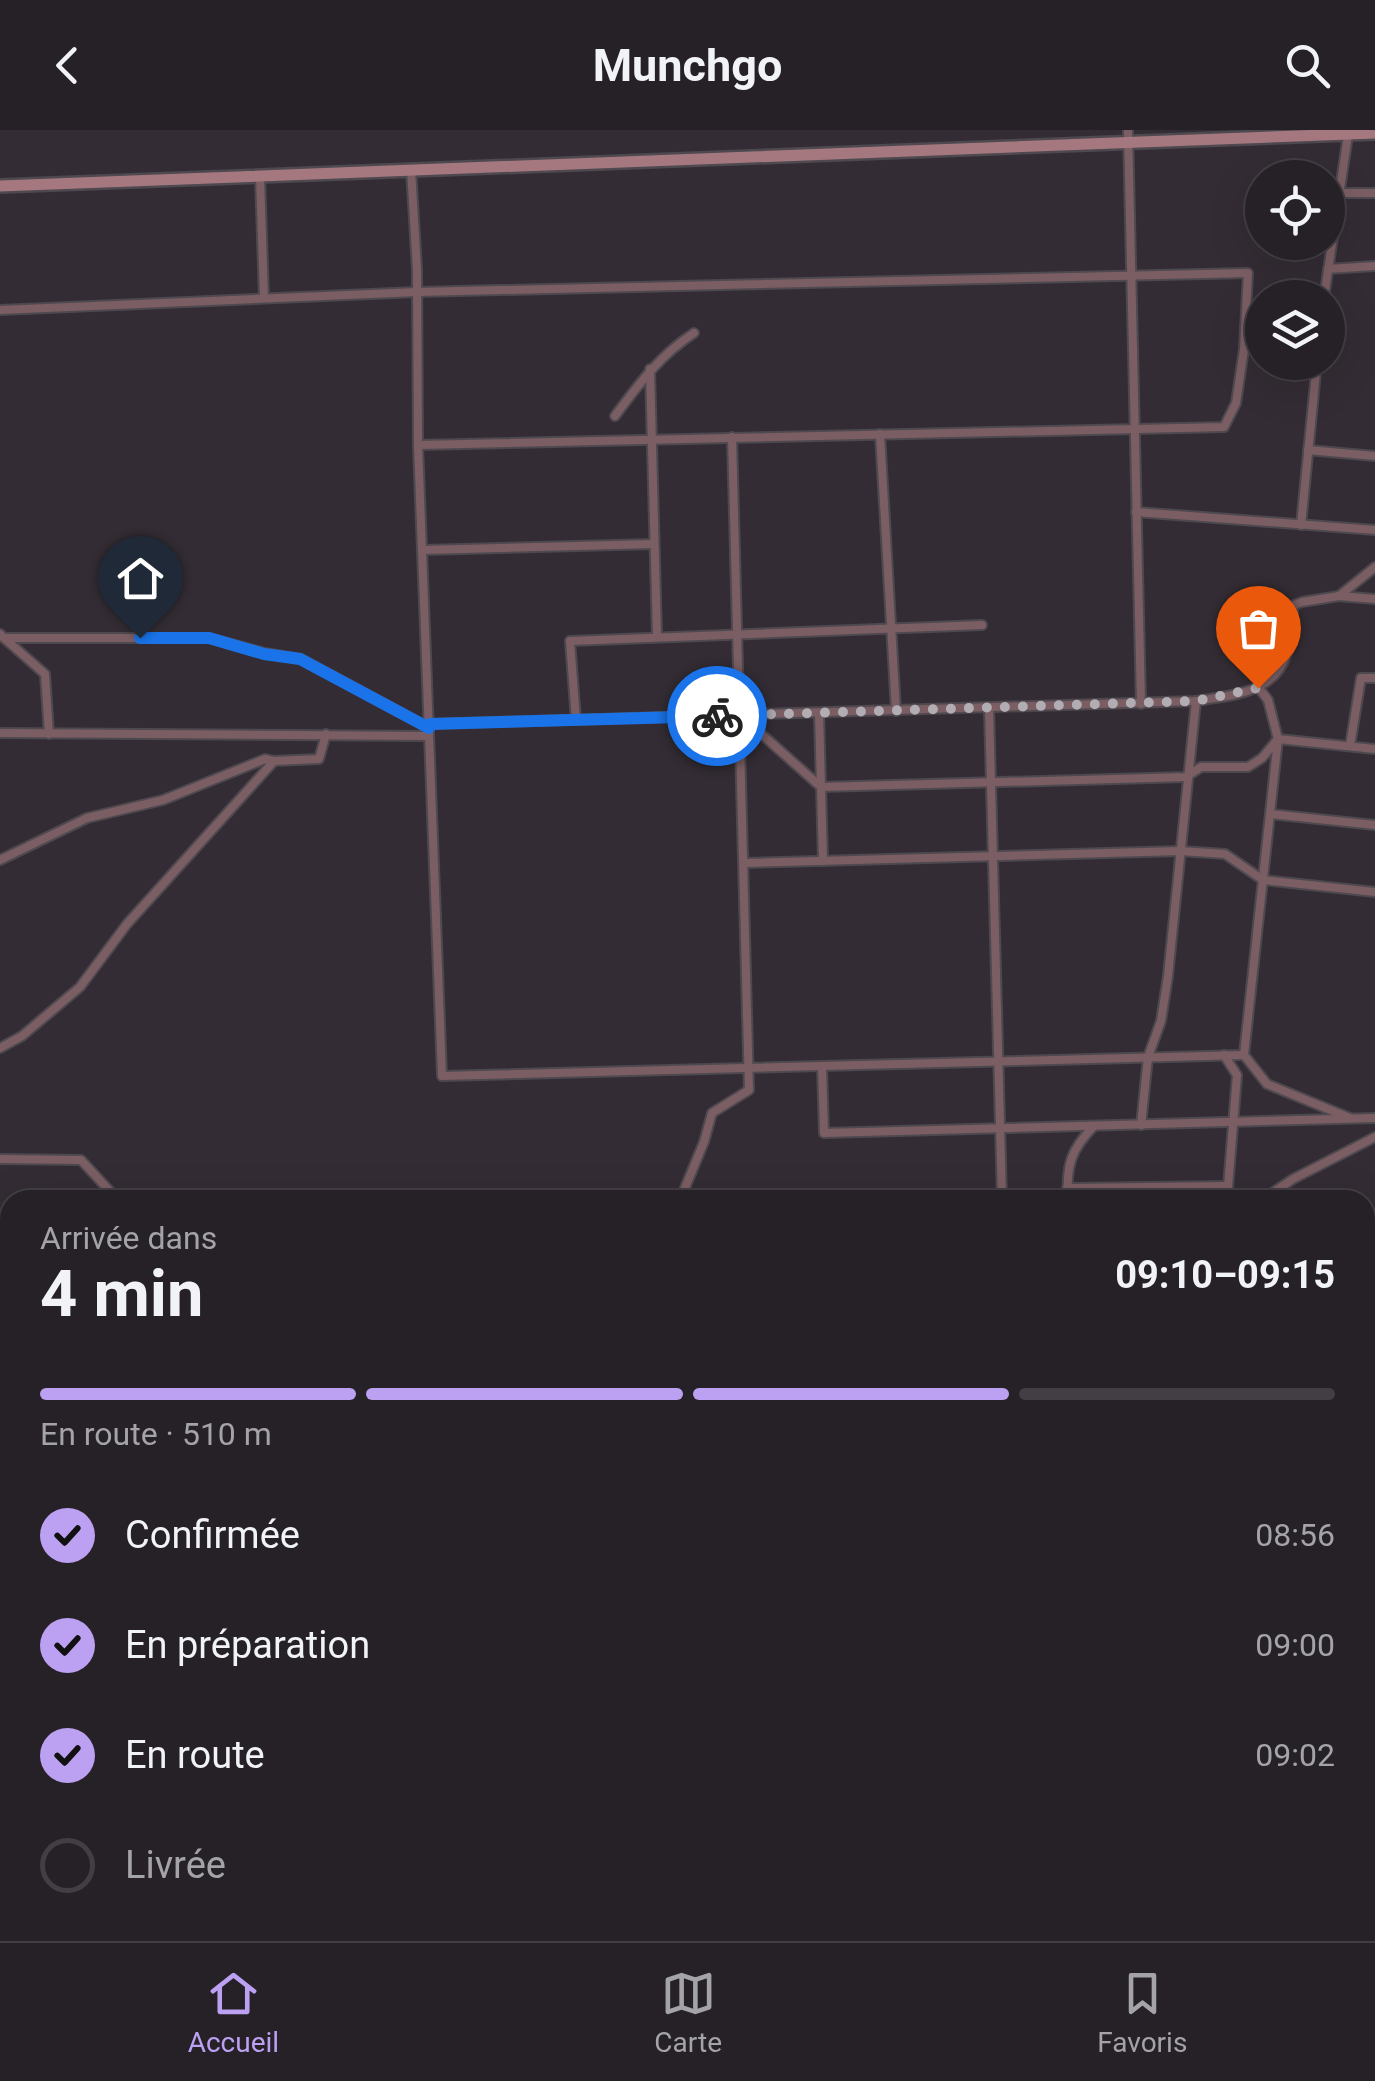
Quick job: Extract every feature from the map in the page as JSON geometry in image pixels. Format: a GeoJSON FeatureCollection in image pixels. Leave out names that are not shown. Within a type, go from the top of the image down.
{"type":"FeatureCollection","features":[{"type":"Feature","properties":{"kind":"main road"},"geometry":{"type":"LineString","coordinates":[[0,186],[1127,136],[1161,141],[1375,133]]}},
{"type":"Feature","properties":{"kind":"street"},"geometry":{"type":"LineString","coordinates":[[1152,130],[1161,141]]}},
{"type":"Feature","properties":{"kind":"street"},"geometry":{"type":"LineString","coordinates":[[1345,167],[1353,133]]}},
{"type":"Feature","properties":{"kind":"street"},"geometry":{"type":"LineString","coordinates":[[1127,136],[1141,704]]}},
{"type":"Feature","properties":{"kind":"street"},"geometry":{"type":"LineString","coordinates":[[411,170],[442,1076],[1244,1055]]}},
{"type":"Feature","properties":{"kind":"street"},"geometry":{"type":"LineString","coordinates":[[260,176],[264,298]]}},
{"type":"Feature","properties":{"kind":"street"},"geometry":{"type":"LineString","coordinates":[[1345,193],[1375,193]]}},
{"type":"Feature","properties":{"kind":"street"},"geometry":{"type":"LineString","coordinates":[[1326,280],[1329,260]]}},
{"type":"Feature","properties":{"kind":"street"},"geometry":{"type":"LineString","coordinates":[[1328,269],[1375,266]]}},
{"type":"Feature","properties":{"kind":"street"},"geometry":{"type":"LineString","coordinates":[[0,310],[417,292],[1248,273],[1244,349],[1236,403],[1224,426],[418,445]]}},
{"type":"Feature","properties":{"kind":"street"},"geometry":{"type":"LineString","coordinates":[[614,416],[650,369],[694,333]]}},
{"type":"Feature","properties":{"kind":"street"},"geometry":{"type":"LineString","coordinates":[[650,369],[657,636]]}},
{"type":"Feature","properties":{"kind":"street"},"geometry":{"type":"LineString","coordinates":[[1300,524],[1315,380]]}},
{"type":"Feature","properties":{"kind":"street"},"geometry":{"type":"LineString","coordinates":[[880,434],[896,711]]}},
{"type":"Feature","properties":{"kind":"street"},"geometry":{"type":"LineString","coordinates":[[684,1190],[712,1113],[748,1090],[732,438]]}},
{"type":"Feature","properties":{"kind":"street"},"geometry":{"type":"LineString","coordinates":[[1308,450],[1375,456]]}},
{"type":"Feature","properties":{"kind":"street"},"geometry":{"type":"LineString","coordinates":[[1136,512],[1375,530]]}},
{"type":"Feature","properties":{"kind":"street"},"geometry":{"type":"LineString","coordinates":[[423,550],[654,544]]}},
{"type":"Feature","properties":{"kind":"street"},"geometry":{"type":"LineString","coordinates":[[1339,596],[1375,568]]}},
{"type":"Feature","properties":{"kind":"street"},"geometry":{"type":"LineString","coordinates":[[0,733],[326,734],[576,720],[1196,701],[1258,688],[1274,678],[1286,655],[1294,605],[1339,596],[1375,599]]}},
{"type":"Feature","properties":{"kind":"street"},"geometry":{"type":"LineString","coordinates":[[576,720],[570,641],[982,625]]}},
{"type":"Feature","properties":{"kind":"street"},"geometry":{"type":"LineString","coordinates":[[2,636],[209,638],[264,654],[300,659],[429,729]]}},
{"type":"Feature","properties":{"kind":"street"},"geometry":{"type":"LineString","coordinates":[[2,636],[45,674],[50,734]]}},
{"type":"Feature","properties":{"kind":"street"},"geometry":{"type":"LineString","coordinates":[[1350,746],[1361,678],[1375,678]]}},
{"type":"Feature","properties":{"kind":"street"},"geometry":{"type":"LineString","coordinates":[[1258,688],[1268,700],[1278,738],[1244,1055],[1266,1084],[1353,1119]]}},
{"type":"Feature","properties":{"kind":"street"},"geometry":{"type":"LineString","coordinates":[[1141,1124],[1148,1057],[1160,1021],[1168,976],[1196,701]]}},
{"type":"Feature","properties":{"kind":"street"},"geometry":{"type":"LineString","coordinates":[[988,708],[1002,1190]]}},
{"type":"Feature","properties":{"kind":"street"},"geometry":{"type":"LineString","coordinates":[[819,713],[823,861]]}},
{"type":"Feature","properties":{"kind":"street"},"geometry":{"type":"LineString","coordinates":[[740,715],[821,787],[1186,777],[1201,767],[1248,767],[1262,758],[1278,738]]}},
{"type":"Feature","properties":{"kind":"street"},"geometry":{"type":"LineString","coordinates":[[0,860],[87,818],[163,800],[265,759],[318,759],[326,734]]}},
{"type":"Feature","properties":{"kind":"street"},"geometry":{"type":"LineString","coordinates":[[1278,738],[1375,749]]}},
{"type":"Feature","properties":{"kind":"street"},"geometry":{"type":"LineString","coordinates":[[0,1048],[22,1036],[80,987],[127,924],[274,761]]}},
{"type":"Feature","properties":{"kind":"street"},"geometry":{"type":"LineString","coordinates":[[1270,814],[1375,825]]}},
{"type":"Feature","properties":{"kind":"street"},"geometry":{"type":"LineString","coordinates":[[744,863],[1180,851],[1226,854],[1263,880],[1375,892]]}},
{"type":"Feature","properties":{"kind":"street"},"geometry":{"type":"LineString","coordinates":[[1224,1055],[1238,1075],[1228,1190]]}},
{"type":"Feature","properties":{"kind":"street"},"geometry":{"type":"LineString","coordinates":[[822,1066],[824,1133],[1375,1118]]}},
{"type":"Feature","properties":{"kind":"street"},"geometry":{"type":"LineString","coordinates":[[1094,1126],[1072,1154],[1067,1188],[1228,1186]]}},
{"type":"Feature","properties":{"kind":"street"},"geometry":{"type":"LineString","coordinates":[[1277,1190],[1375,1137]]}},
{"type":"Feature","properties":{"kind":"street"},"geometry":{"type":"LineString","coordinates":[[0,1159],[81,1160],[109,1190]]}},
{"type":"Feature","properties":{"kind":"way so far"},"geometry":{"type":"LineString","coordinates":[[717,716],[1196,701],[1258,688]]}},
{"type":"Feature","properties":{"kind":"route"},"geometry":{"type":"LineString","coordinates":[[140,638],[209,638],[264,654],[300,659],[429,728],[430,724],[717,716]]}}]}
